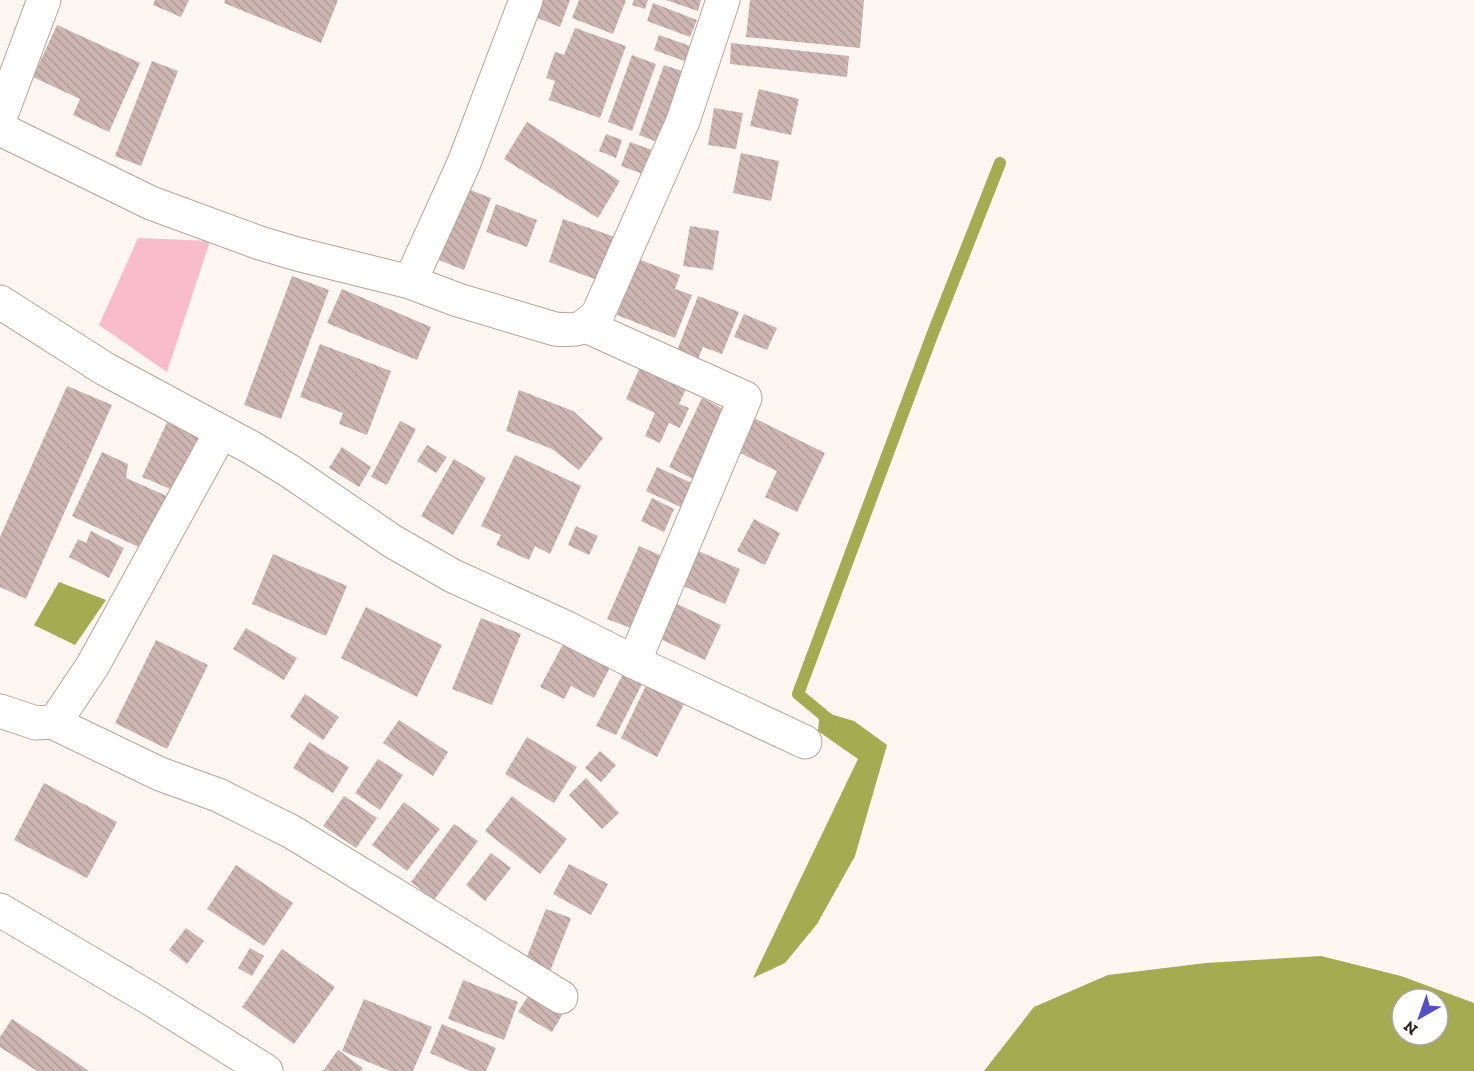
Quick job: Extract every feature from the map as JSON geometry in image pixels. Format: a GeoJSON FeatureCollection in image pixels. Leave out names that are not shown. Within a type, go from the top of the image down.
{"type":"FeatureCollection","features":[{"type":"Feature","properties":{"kind":"street"},"geometry":{"type":"LineString","coordinates":[[0,118],[44,0]]}},
{"type":"Feature","properties":{"kind":"street"},"geometry":{"type":"LineString","coordinates":[[410,282],[464,163],[526,0]]}},
{"type":"Feature","properties":{"kind":"street"},"geometry":{"type":"LineString","coordinates":[[0,129],[151,203],[260,243],[410,282],[458,300],[555,329],[572,331],[586,326],[598,314],[683,121],[723,0]]}},
{"type":"Feature","properties":{"kind":"street"},"geometry":{"type":"LineString","coordinates":[[0,302],[105,369],[272,460],[392,541],[443,570],[805,742]]}},
{"type":"Feature","properties":{"kind":"street"},"geometry":{"type":"LineString","coordinates":[[586,326],[745,398],[634,662]]}},
{"type":"Feature","properties":{"kind":"street"},"geometry":{"type":"LineString","coordinates":[[0,711],[36,723],[52,722],[57,719],[93,665],[221,432]]}},
{"type":"Feature","properties":{"kind":"street"},"geometry":{"type":"LineString","coordinates":[[52,722],[160,774],[218,795],[292,832],[561,997]]}},
{"type":"Feature","properties":{"kind":"street"},"geometry":{"type":"LineString","coordinates":[[0,910],[151,999],[266,1071]]}},
{"type":"Feature","properties":{"kind":"shaded area"},"geometry":{"type":"Polygon","coordinates":[[[138,238],[210,241],[167,372],[99,325],[138,238]]]}},
{"type":"Feature","properties":{"kind":"shaded area"},"geometry":{"type":"Polygon","coordinates":[[[59,582],[106,600],[75,645],[34,625],[59,582]]]}},
{"type":"Feature","properties":{"kind":"shaded area"},"geometry":{"type":"Polygon","coordinates":[[[820,711],[854,721],[887,745],[855,856],[817,924],[785,963],[753,978],[858,759],[818,731],[820,711]]]}},
{"type":"Feature","properties":{"kind":"shaded area"},"geometry":{"type":"Polygon","coordinates":[[[1321,956],[1401,976],[1431,987],[1390,987],[1390,1047],[1450,1047],[1450,994],[1474,1003],[1474,1071],[984,1071],[1034,1007],[1108,975],[1206,963],[1321,956]]]}},
{"type":"Feature","properties":{"kind":"building"},"geometry":{"type":"Polygon","coordinates":[[[155,0],[189,0],[181,17],[153,5],[155,0]]]}},
{"type":"Feature","properties":{"kind":"building"},"geometry":{"type":"Polygon","coordinates":[[[225,0],[338,0],[321,43],[224,3],[225,0]]]}},
{"type":"Feature","properties":{"kind":"building"},"geometry":{"type":"Polygon","coordinates":[[[541,0],[570,0],[560,27],[535,17],[541,0]]]}},
{"type":"Feature","properties":{"kind":"building"},"geometry":{"type":"Polygon","coordinates":[[[579,0],[626,0],[613,34],[572,18],[579,0]]]}},
{"type":"Feature","properties":{"kind":"building"},"geometry":{"type":"Polygon","coordinates":[[[634,0],[648,0],[645,9],[632,5],[634,0]]]}},
{"type":"Feature","properties":{"kind":"building"},"geometry":{"type":"Polygon","coordinates":[[[666,0],[701,0],[698,11],[666,0]]]}},
{"type":"Feature","properties":{"kind":"building"},"geometry":{"type":"Polygon","coordinates":[[[750,0],[864,0],[860,48],[746,37],[750,0]]]}},
{"type":"Feature","properties":{"kind":"building"},"geometry":{"type":"Polygon","coordinates":[[[653,3],[697,20],[690,37],[647,21],[653,3]]]}},
{"type":"Feature","properties":{"kind":"building"},"geometry":{"type":"Polygon","coordinates":[[[57,25],[140,63],[109,132],[73,115],[80,99],[33,77],[57,25]]]}},
{"type":"Feature","properties":{"kind":"building"},"geometry":{"type":"Polygon","coordinates":[[[575,28],[626,46],[600,118],[549,100],[555,81],[546,78],[555,52],[564,55],[575,28]]]}},
{"type":"Feature","properties":{"kind":"building"},"geometry":{"type":"Polygon","coordinates":[[[659,35],[696,48],[690,63],[654,50],[659,35]]]}},
{"type":"Feature","properties":{"kind":"building"},"geometry":{"type":"Polygon","coordinates":[[[731,43],[849,56],[847,77],[730,64],[731,43]]]}},
{"type":"Feature","properties":{"kind":"building"},"geometry":{"type":"Polygon","coordinates":[[[632,55],[656,64],[632,131],[608,122],[632,55]]]}},
{"type":"Feature","properties":{"kind":"building"},"geometry":{"type":"Polygon","coordinates":[[[152,61],[178,71],[141,166],[115,156],[152,61]]]}},
{"type":"Feature","properties":{"kind":"building"},"geometry":{"type":"Polygon","coordinates":[[[664,65],[688,73],[663,144],[639,135],[664,65]]]}},
{"type":"Feature","properties":{"kind":"building"},"geometry":{"type":"Polygon","coordinates":[[[759,89],[799,99],[791,135],[750,126],[759,89]]]}},
{"type":"Feature","properties":{"kind":"building"},"geometry":{"type":"Polygon","coordinates":[[[714,108],[743,113],[736,149],[708,145],[714,108]]]}},
{"type":"Feature","properties":{"kind":"building"},"geometry":{"type":"Polygon","coordinates":[[[527,122],[620,181],[598,218],[504,159],[527,122]]]}},
{"type":"Feature","properties":{"kind":"building"},"geometry":{"type":"Polygon","coordinates":[[[606,134],[622,140],[616,158],[599,151],[606,134]]]}},
{"type":"Feature","properties":{"kind":"building"},"geometry":{"type":"Polygon","coordinates":[[[630,142],[652,150],[643,174],[621,166],[630,142]]]}},
{"type":"Feature","properties":{"kind":"building"},"geometry":{"type":"Polygon","coordinates":[[[741,153],[779,161],[771,201],[733,193],[741,153]]]}},
{"type":"Feature","properties":{"kind":"building"},"geometry":{"type":"Polygon","coordinates":[[[465,188],[491,198],[464,270],[439,260],[465,188]]]}},
{"type":"Feature","properties":{"kind":"building"},"geometry":{"type":"Polygon","coordinates":[[[496,204],[537,220],[527,247],[486,232],[496,204]]]}},
{"type":"Feature","properties":{"kind":"building"},"geometry":{"type":"Polygon","coordinates":[[[563,219],[615,237],[600,281],[549,262],[563,219]]]}},
{"type":"Feature","properties":{"kind":"building"},"geometry":{"type":"Polygon","coordinates":[[[690,226],[719,231],[713,270],[683,266],[690,226]]]}},
{"type":"Feature","properties":{"kind":"building"},"geometry":{"type":"Polygon","coordinates":[[[638,259],[680,275],[675,289],[692,295],[675,338],[617,315],[638,259]]]}},
{"type":"Feature","properties":{"kind":"building"},"geometry":{"type":"Polygon","coordinates":[[[292,276],[329,290],[281,419],[244,405],[292,276]]]}},
{"type":"Feature","properties":{"kind":"building"},"geometry":{"type":"Polygon","coordinates":[[[342,289],[431,327],[417,360],[327,323],[342,289]]]}},
{"type":"Feature","properties":{"kind":"building"},"geometry":{"type":"Polygon","coordinates":[[[698,296],[739,312],[722,354],[703,347],[698,359],[677,351],[698,296]]]}},
{"type":"Feature","properties":{"kind":"building"},"geometry":{"type":"Polygon","coordinates":[[[744,314],[777,328],[767,350],[734,337],[744,314]]]}},
{"type":"Feature","properties":{"kind":"building"},"geometry":{"type":"Polygon","coordinates":[[[320,344],[391,371],[367,435],[339,424],[343,413],[300,397],[320,344]]]}},
{"type":"Feature","properties":{"kind":"building"},"geometry":{"type":"Polygon","coordinates":[[[640,367],[686,389],[679,404],[689,408],[680,428],[669,423],[660,443],[645,436],[655,413],[626,399],[640,367]]]}},
{"type":"Feature","properties":{"kind":"building"},"geometry":{"type":"Polygon","coordinates":[[[67,386],[112,405],[26,599],[0,587],[0,537],[67,386]]]}},
{"type":"Feature","properties":{"kind":"building"},"geometry":{"type":"Polygon","coordinates":[[[519,390],[573,411],[603,438],[579,470],[552,449],[506,431],[519,390]]]}},
{"type":"Feature","properties":{"kind":"building"},"geometry":{"type":"Polygon","coordinates":[[[702,398],[729,412],[697,481],[669,467],[702,398]]]}},
{"type":"Feature","properties":{"kind":"building"},"geometry":{"type":"Polygon","coordinates":[[[746,414],[825,453],[797,512],[765,497],[777,471],[730,448],[746,414]]]}},
{"type":"Feature","properties":{"kind":"building"},"geometry":{"type":"Polygon","coordinates":[[[169,418],[201,433],[175,491],[142,477],[169,418]]]}},
{"type":"Feature","properties":{"kind":"building"},"geometry":{"type":"Polygon","coordinates":[[[400,421],[416,429],[387,485],[371,477],[400,421]]]}},
{"type":"Feature","properties":{"kind":"building"},"geometry":{"type":"Polygon","coordinates":[[[427,445],[447,457],[436,473],[417,461],[427,445]]]}},
{"type":"Feature","properties":{"kind":"building"},"geometry":{"type":"Polygon","coordinates":[[[342,447],[371,467],[359,487],[329,468],[342,447]]]}},
{"type":"Feature","properties":{"kind":"building"},"geometry":{"type":"Polygon","coordinates":[[[102,452],[128,464],[126,478],[169,497],[145,550],[72,516],[102,452]]]}},
{"type":"Feature","properties":{"kind":"building"},"geometry":{"type":"Polygon","coordinates":[[[515,455],[581,486],[550,554],[535,546],[529,560],[496,545],[501,535],[481,526],[515,455]]]}},
{"type":"Feature","properties":{"kind":"building"},"geometry":{"type":"Polygon","coordinates":[[[454,459],[486,478],[453,535],[421,516],[454,459]]]}},
{"type":"Feature","properties":{"kind":"building"},"geometry":{"type":"Polygon","coordinates":[[[657,467],[696,485],[685,509],[646,491],[657,467]]]}},
{"type":"Feature","properties":{"kind":"building"},"geometry":{"type":"Polygon","coordinates":[[[652,498],[674,509],[664,532],[641,521],[652,498]]]}},
{"type":"Feature","properties":{"kind":"building"},"geometry":{"type":"Polygon","coordinates":[[[754,519],[780,533],[765,565],[737,551],[754,519]]]}},
{"type":"Feature","properties":{"kind":"building"},"geometry":{"type":"Polygon","coordinates":[[[576,526],[598,536],[589,555],[568,545],[576,526]]]}},
{"type":"Feature","properties":{"kind":"building"},"geometry":{"type":"Polygon","coordinates":[[[91,531],[124,548],[109,578],[69,557],[78,539],[86,543],[91,531]]]}},
{"type":"Feature","properties":{"kind":"building"},"geometry":{"type":"Polygon","coordinates":[[[639,546],[662,556],[631,628],[607,619],[639,546]]]}},
{"type":"Feature","properties":{"kind":"building"},"geometry":{"type":"Polygon","coordinates":[[[689,547],[740,569],[725,604],[674,582],[689,547]]]}},
{"type":"Feature","properties":{"kind":"building"},"geometry":{"type":"Polygon","coordinates":[[[273,554],[347,586],[326,636],[252,604],[273,554]]]}},
{"type":"Feature","properties":{"kind":"building"},"geometry":{"type":"Polygon","coordinates":[[[671,601],[721,625],[705,660],[654,636],[671,601]]]}},
{"type":"Feature","properties":{"kind":"building"},"geometry":{"type":"Polygon","coordinates":[[[366,607],[442,645],[417,697],[341,658],[366,607]]]}},
{"type":"Feature","properties":{"kind":"building"},"geometry":{"type":"Polygon","coordinates":[[[481,618],[521,634],[492,705],[452,689],[481,618]]]}},
{"type":"Feature","properties":{"kind":"building"},"geometry":{"type":"Polygon","coordinates":[[[246,628],[297,658],[284,680],[233,649],[246,628]]]}},
{"type":"Feature","properties":{"kind":"building"},"geometry":{"type":"Polygon","coordinates":[[[568,635],[614,660],[594,698],[571,686],[564,699],[540,687],[568,635]]]}},
{"type":"Feature","properties":{"kind":"building"},"geometry":{"type":"Polygon","coordinates":[[[156,640],[208,665],[167,749],[115,723],[156,640]]]}},
{"type":"Feature","properties":{"kind":"building"},"geometry":{"type":"Polygon","coordinates":[[[626,668],[645,678],[616,735],[596,726],[626,668]]]}},
{"type":"Feature","properties":{"kind":"building"},"geometry":{"type":"Polygon","coordinates":[[[651,675],[689,694],[657,757],[621,738],[651,675]]]}},
{"type":"Feature","properties":{"kind":"building"},"geometry":{"type":"Polygon","coordinates":[[[305,694],[339,717],[323,740],[290,717],[305,694]]]}},
{"type":"Feature","properties":{"kind":"building"},"geometry":{"type":"Polygon","coordinates":[[[399,720],[448,752],[433,776],[383,743],[399,720]]]}},
{"type":"Feature","properties":{"kind":"building"},"geometry":{"type":"Polygon","coordinates":[[[527,737],[577,767],[554,803],[505,774],[527,737]]]}},
{"type":"Feature","properties":{"kind":"building"},"geometry":{"type":"Polygon","coordinates":[[[309,742],[349,767],[333,793],[293,768],[309,742]]]}},
{"type":"Feature","properties":{"kind":"building"},"geometry":{"type":"Polygon","coordinates":[[[600,751],[616,765],[601,782],[585,768],[600,751]]]}},
{"type":"Feature","properties":{"kind":"building"},"geometry":{"type":"Polygon","coordinates":[[[378,759],[403,775],[380,810],[355,793],[378,759]]]}},
{"type":"Feature","properties":{"kind":"building"},"geometry":{"type":"Polygon","coordinates":[[[586,778],[619,813],[602,829],[569,795],[586,778]]]}},
{"type":"Feature","properties":{"kind":"building"},"geometry":{"type":"Polygon","coordinates":[[[44,783],[117,822],[87,878],[14,840],[44,783]]]}},
{"type":"Feature","properties":{"kind":"building"},"geometry":{"type":"Polygon","coordinates":[[[344,796],[377,818],[356,848],[323,826],[344,796]]]}},
{"type":"Feature","properties":{"kind":"building"},"geometry":{"type":"Polygon","coordinates":[[[512,796],[567,839],[540,874],[485,831],[512,796]]]}},
{"type":"Feature","properties":{"kind":"building"},"geometry":{"type":"Polygon","coordinates":[[[404,802],[440,829],[407,871],[372,845],[404,802]]]}},
{"type":"Feature","properties":{"kind":"building"},"geometry":{"type":"Polygon","coordinates":[[[454,824],[478,841],[434,900],[411,882],[454,824]]]}},
{"type":"Feature","properties":{"kind":"building"},"geometry":{"type":"Polygon","coordinates":[[[491,853],[511,868],[485,901],[466,885],[491,853]]]}},
{"type":"Feature","properties":{"kind":"building"},"geometry":{"type":"Polygon","coordinates":[[[569,864],[608,884],[591,915],[553,894],[569,864]]]}},
{"type":"Feature","properties":{"kind":"building"},"geometry":{"type":"Polygon","coordinates":[[[236,865],[293,903],[264,946],[207,909],[236,865]]]}},
{"type":"Feature","properties":{"kind":"building"},"geometry":{"type":"Polygon","coordinates":[[[546,909],[571,918],[549,974],[524,964],[546,909]]]}},
{"type":"Feature","properties":{"kind":"building"},"geometry":{"type":"Polygon","coordinates":[[[186,928],[204,941],[187,964],[169,950],[186,928]]]}},
{"type":"Feature","properties":{"kind":"building"},"geometry":{"type":"Polygon","coordinates":[[[250,948],[264,956],[252,976],[238,968],[250,948]]]}},
{"type":"Feature","properties":{"kind":"building"},"geometry":{"type":"Polygon","coordinates":[[[282,949],[335,987],[294,1044],[242,1007],[282,949]]]}},
{"type":"Feature","properties":{"kind":"building"},"geometry":{"type":"Polygon","coordinates":[[[463,980],[518,1002],[504,1040],[448,1019],[463,980]]]}},
{"type":"Feature","properties":{"kind":"building"},"geometry":{"type":"Polygon","coordinates":[[[532,990],[565,1010],[552,1032],[518,1012],[532,990]]]}},
{"type":"Feature","properties":{"kind":"building"},"geometry":{"type":"Polygon","coordinates":[[[364,999],[432,1027],[413,1071],[390,1071],[342,1051],[364,999]]]}},
{"type":"Feature","properties":{"kind":"building"},"geometry":{"type":"Polygon","coordinates":[[[12,1019],[89,1071],[37,1071],[0,1047],[0,1037],[12,1019]]]}},
{"type":"Feature","properties":{"kind":"building"},"geometry":{"type":"Polygon","coordinates":[[[442,1024],[496,1048],[486,1071],[470,1071],[430,1053],[442,1024]]]}},
{"type":"Feature","properties":{"kind":"building"},"geometry":{"type":"Polygon","coordinates":[[[338,1050],[363,1068],[361,1071],[323,1071],[338,1050]]]}},
{"type":"Feature","properties":{"kind":"waterway"},"geometry":{"type":"LineString","coordinates":[[833,723],[798,694],[931,338],[1000,163]]}}]}
